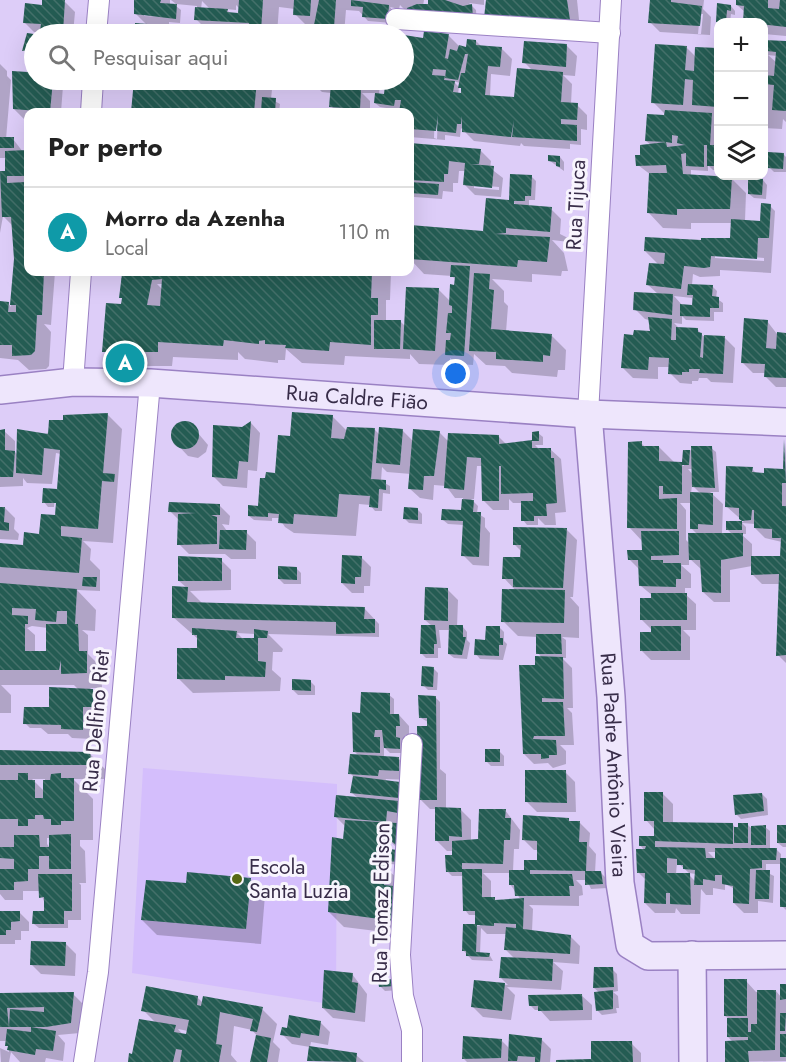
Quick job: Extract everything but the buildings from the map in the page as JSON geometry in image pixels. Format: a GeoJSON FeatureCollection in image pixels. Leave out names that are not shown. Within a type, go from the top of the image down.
{"type":"FeatureCollection","features":[{"type":"Feature","properties":{"kind":"street"},"geometry":{"type":"LineString","coordinates":[[97,24],[99,0]]}},
{"type":"Feature","properties":{"kind":"street","name":"Rua Tijuca"},"geometry":{"type":"LineString","coordinates":[[588,414],[611,0]]}},
{"type":"Feature","properties":{"kind":"street"},"geometry":{"type":"LineString","coordinates":[[396,20],[610,33]]}},
{"type":"Feature","properties":{"kind":"street"},"geometry":{"type":"LineString","coordinates":[[91,108],[92,90]]}},
{"type":"Feature","properties":{"kind":"street"},"geometry":{"type":"LineString","coordinates":[[73,382],[81,276]]}},
{"type":"Feature","properties":{"kind":"street","name":"Rua Caldre Fião"},"geometry":{"type":"LineString","coordinates":[[0,390],[73,382],[150,383],[588,414],[786,422]]}},
{"type":"Feature","properties":{"kind":"street","name":"Rua Delfino Riet"},"geometry":{"type":"LineString","coordinates":[[84,1062],[98,972],[150,383]]}},
{"type":"Feature","properties":{"kind":"street","name":"Rua Padre Antônio Vieira"},"geometry":{"type":"LineString","coordinates":[[588,414],[611,697],[620,883],[630,945],[648,956],[786,955]]}},
{"type":"Feature","properties":{"kind":"street","name":"Rua Tomaz Edison"},"geometry":{"type":"LineString","coordinates":[[412,744],[400,955],[403,996],[412,1030],[412,1062]]}},
{"type":"Feature","properties":{"kind":"street"},"geometry":{"type":"LineString","coordinates":[[692,955],[693,1062]]}},
{"type":"Feature","properties":{"kind":"shaded area","name":"Escola Santa Luzia"},"geometry":{"type":"Polygon","coordinates":[[[143,768],[337,784],[336,1005],[132,973],[143,768]]]}},
{"type":"Feature","properties":{"kind":"place","name":"Morro da Azenha"},"geometry":{"type":"Point","coordinates":[125,363]}},
{"type":"Feature","properties":{"kind":"place","name":"Escola Santa Luzia"},"geometry":{"type":"Point","coordinates":[237,879]}}]}
